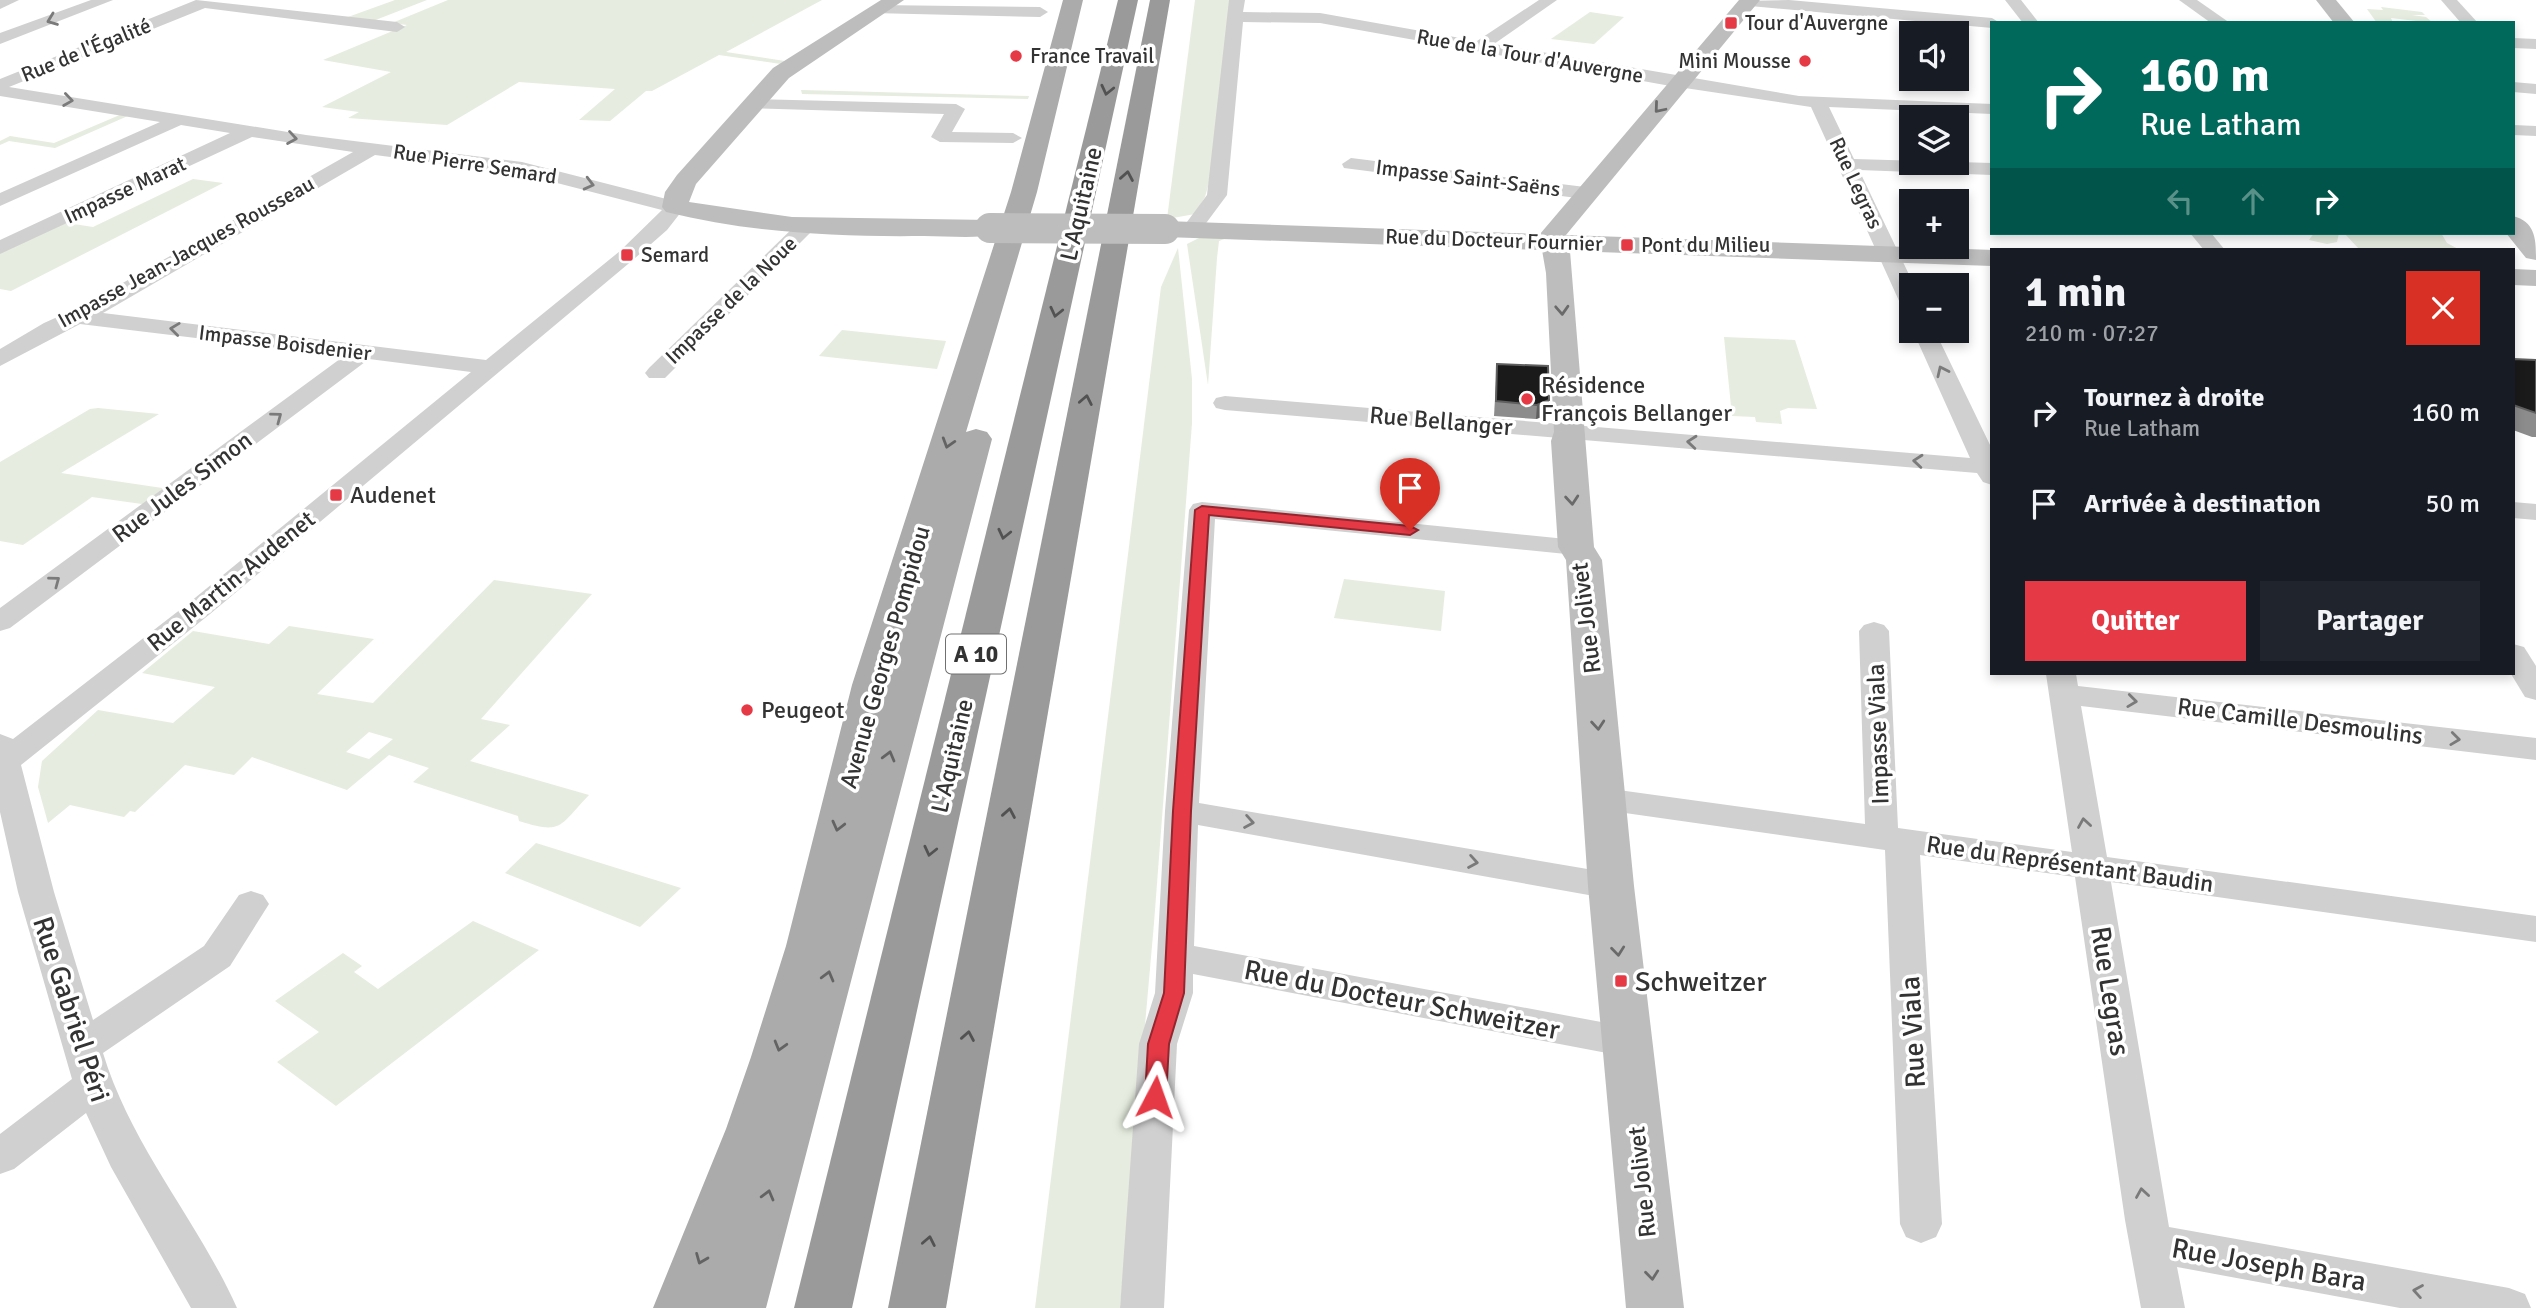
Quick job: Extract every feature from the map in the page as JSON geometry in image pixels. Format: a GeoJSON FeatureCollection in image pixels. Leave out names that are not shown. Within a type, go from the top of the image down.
{"type":"FeatureCollection","features":[{"type":"Feature","properties":{"kind":"highway","name":"L'Aquitaine"},"geometry":{"type":"LineString","coordinates":[[822,1308],[1128,0]]}},
{"type":"Feature","properties":{"kind":"highway","name":"L'Aquitaine"},"geometry":{"type":"LineString","coordinates":[[916,1308],[1160,0]]}},
{"type":"Feature","properties":{"kind":"main road","name":"Avenue Georges Pompidou"},"geometry":{"type":"LineString","coordinates":[[737,1308],[1093,0]]}},
{"type":"Feature","properties":{"kind":"main road","name":"Avenue Georges Pompidou"},"geometry":{"type":"LineString","coordinates":[[682,1308],[752,1129],[809,946],[872,685],[1024,192],[1056,6]]}},
{"type":"Feature","properties":{"kind":"street"},"geometry":{"type":"LineString","coordinates":[[0,4],[11,0]]}},
{"type":"Feature","properties":{"kind":"street"},"geometry":{"type":"LineString","coordinates":[[0,39],[105,0]]}},
{"type":"Feature","properties":{"kind":"street"},"geometry":{"type":"LineString","coordinates":[[1479,47],[1549,0]]}},
{"type":"Feature","properties":{"kind":"street"},"geometry":{"type":"LineString","coordinates":[[2013,0],[2029,21]]}},
{"type":"Feature","properties":{"kind":"street"},"geometry":{"type":"LineString","coordinates":[[2187,0],[2219,21]]}},
{"type":"Feature","properties":{"kind":"street"},"geometry":{"type":"LineString","coordinates":[[2326,0],[2343,21]]}},
{"type":"Feature","properties":{"kind":"street"},"geometry":{"type":"LineString","coordinates":[[2449,0],[2468,21]]}},
{"type":"Feature","properties":{"kind":"street"},"geometry":{"type":"LineString","coordinates":[[1555,242],[1553,234],[1585,193],[1750,1],[1990,23]]}},
{"type":"Feature","properties":{"kind":"street"},"geometry":{"type":"LineString","coordinates":[[206,2],[397,27]]}},
{"type":"Feature","properties":{"kind":"street","name":"Rue de l'Égalité"},"geometry":{"type":"LineString","coordinates":[[0,85],[206,2]]}},
{"type":"Feature","properties":{"kind":"street"},"geometry":{"type":"LineString","coordinates":[[675,207],[682,186],[793,63],[886,5],[1056,6]]}},
{"type":"Feature","properties":{"kind":"street"},"geometry":{"type":"LineString","coordinates":[[1178,229],[1217,195],[1237,7]]}},
{"type":"Feature","properties":{"kind":"street","name":"Rue de la Tour d'Auvergne"},"geometry":{"type":"LineString","coordinates":[[1237,7],[1323,7],[1479,47],[1681,82],[1818,102],[1990,109]]}},
{"type":"Feature","properties":{"kind":"street"},"geometry":{"type":"LineString","coordinates":[[2515,43],[2536,44]]}},
{"type":"Feature","properties":{"kind":"street"},"geometry":{"type":"LineString","coordinates":[[2515,88],[2536,89]]}},
{"type":"Feature","properties":{"kind":"street","name":"Rue Pierre Semard"},"geometry":{"type":"LineString","coordinates":[[0,91],[250,131],[522,168],[727,218],[806,226],[1178,229]]}},
{"type":"Feature","properties":{"kind":"street","name":"Rue Legras"},"geometry":{"type":"LineString","coordinates":[[1818,102],[1899,277]]}},
{"type":"Feature","properties":{"kind":"street"},"geometry":{"type":"LineString","coordinates":[[754,104],[956,109],[940,137],[1013,138]]}},
{"type":"Feature","properties":{"kind":"street"},"geometry":{"type":"LineString","coordinates":[[0,200],[181,119]]}},
{"type":"Feature","properties":{"kind":"street"},"geometry":{"type":"LineString","coordinates":[[2515,130],[2536,131]]}},
{"type":"Feature","properties":{"kind":"street","name":"Impasse Marat"},"geometry":{"type":"LineString","coordinates":[[0,248],[250,131]]}},
{"type":"Feature","properties":{"kind":"street","name":"Impasse Jean-Jacques Rousseau"},"geometry":{"type":"LineString","coordinates":[[0,359],[52,328],[80,317],[373,148]]}},
{"type":"Feature","properties":{"kind":"street","name":"Impasse Saint-Saëns"},"geometry":{"type":"LineString","coordinates":[[1352,164],[1585,193]]}},
{"type":"Feature","properties":{"kind":"street"},"geometry":{"type":"LineString","coordinates":[[1847,164],[1990,169]]}},
{"type":"Feature","properties":{"kind":"street","name":"Rue Martin-Audenet"},"geometry":{"type":"LineString","coordinates":[[2,756],[208,601],[655,231],[675,207]]}},
{"type":"Feature","properties":{"kind":"street","name":"Impasse de la Noue"},"geometry":{"type":"LineString","coordinates":[[657,373],[806,226]]}},
{"type":"Feature","properties":{"kind":"street"},"geometry":{"type":"LineString","coordinates":[[2515,226],[2536,252]]}},
{"type":"Feature","properties":{"kind":"street","name":"Rue du Docteur Fournier"},"geometry":{"type":"LineString","coordinates":[[1178,229],[1990,258]]}},
{"type":"Feature","properties":{"kind":"street","name":"Rue Jolivet"},"geometry":{"type":"LineString","coordinates":[[1555,242],[1576,547],[1584,560],[1611,886],[1655,1308]]}},
{"type":"Feature","properties":{"kind":"street"},"geometry":{"type":"LineString","coordinates":[[2515,277],[2536,278]]}},
{"type":"Feature","properties":{"kind":"street","name":"Impasse Boisdenier"},"geometry":{"type":"LineString","coordinates":[[80,317],[490,367]]}},
{"type":"Feature","properties":{"kind":"street"},"geometry":{"type":"LineString","coordinates":[[1930,343],[1990,470]]}},
{"type":"Feature","properties":{"kind":"street","name":"Rue Jules Simon"},"geometry":{"type":"LineString","coordinates":[[0,622],[364,352]]}},
{"type":"Feature","properties":{"kind":"street","name":"Rue Bellanger"},"geometry":{"type":"LineString","coordinates":[[1225,403],[1990,470]]}},
{"type":"Feature","properties":{"kind":"street"},"geometry":{"type":"LineString","coordinates":[[1142,1308],[1158,1044],[1172,1007],[1177,957],[1182,811],[1202,510],[1576,547]]}},
{"type":"Feature","properties":{"kind":"street"},"geometry":{"type":"LineString","coordinates":[[2515,510],[2536,512]]}},
{"type":"Feature","properties":{"kind":"street","name":"Impasse Viala"},"geometry":{"type":"LineString","coordinates":[[1874,631],[1892,839]]}},
{"type":"Feature","properties":{"kind":"street"},"geometry":{"type":"LineString","coordinates":[[2515,656],[2536,690]]}},
{"type":"Feature","properties":{"kind":"street","name":"Rue Legras"},"geometry":{"type":"LineString","coordinates":[[2062,684],[2146,1220],[2163,1308]]}},
{"type":"Feature","properties":{"kind":"street","name":"Rue Camille Desmoulins"},"geometry":{"type":"LineString","coordinates":[[2062,684],[2536,749]]}},
{"type":"Feature","properties":{"kind":"street","name":"Rue Gabriel Péri"},"geometry":{"type":"LineString","coordinates":[[2,756],[79,1048],[93,1086],[125,1155],[217,1303]]}},
{"type":"Feature","properties":{"kind":"street","name":"Rue du Représentant Baudin"},"geometry":{"type":"LineString","coordinates":[[1604,799],[2536,929]]}},
{"type":"Feature","properties":{"kind":"street"},"geometry":{"type":"LineString","coordinates":[[1182,811],[1611,886]]}},
{"type":"Feature","properties":{"kind":"street","name":"Rue Viala"},"geometry":{"type":"LineString","coordinates":[[1892,839],[1921,1224]]}},
{"type":"Feature","properties":{"kind":"street"},"geometry":{"type":"LineString","coordinates":[[79,1048],[217,956],[251,904]]}},
{"type":"Feature","properties":{"kind":"street","name":"Rue du Docteur Schweitzer"},"geometry":{"type":"LineString","coordinates":[[1177,957],[1628,1042]]}},
{"type":"Feature","properties":{"kind":"street"},"geometry":{"type":"LineString","coordinates":[[0,1157],[93,1086]]}},
{"type":"Feature","properties":{"kind":"street","name":"Rue Joseph Bara"},"geometry":{"type":"LineString","coordinates":[[2152,1243],[2509,1308]]}},
{"type":"Feature","properties":{"kind":"shaded area"},"geometry":{"type":"Polygon","coordinates":[[[395,0],[427,0],[373,21],[348,17],[395,0]]]}},
{"type":"Feature","properties":{"kind":"shaded area"},"geometry":{"type":"Polygon","coordinates":[[[448,0],[822,0],[726,52],[785,61],[781,64],[719,55],[652,91],[646,91],[610,121],[579,120],[615,89],[519,82],[447,125],[348,118],[359,112],[322,107],[391,72],[323,60],[407,25],[392,23],[448,0]]]}},
{"type":"Feature","properties":{"kind":"shaded area"},"geometry":{"type":"Polygon","coordinates":[[[1195,0],[1230,0],[1212,172],[1205,197],[1195,214],[1167,219],[1195,0]]]}},
{"type":"Feature","properties":{"kind":"shaded area"},"geometry":{"type":"Polygon","coordinates":[[[2381,7],[2422,12],[2425,15],[2412,15],[2426,17],[2431,21],[2391,18],[2392,21],[2376,21],[2367,9],[2383,10],[2381,7]]]}},
{"type":"Feature","properties":{"kind":"shaded area"},"geometry":{"type":"Polygon","coordinates":[[[1590,12],[1624,17],[1594,44],[1551,39],[1590,12]]]}},
{"type":"Feature","properties":{"kind":"shaded area"},"geometry":{"type":"Polygon","coordinates":[[[801,90],[1029,96],[1028,99],[802,94],[801,90]]]}},
{"type":"Feature","properties":{"kind":"shaded area"},"geometry":{"type":"Polygon","coordinates":[[[122,114],[130,115],[55,148],[9,141],[0,145],[0,141],[10,136],[54,143],[122,114]]]}},
{"type":"Feature","properties":{"kind":"shaded area"},"geometry":{"type":"Polygon","coordinates":[[[193,179],[223,183],[11,291],[0,289],[0,250],[61,222],[93,227],[193,179]]]}},
{"type":"Feature","properties":{"kind":"shaded area"},"geometry":{"type":"Polygon","coordinates":[[[2313,235],[2339,235],[2337,242],[2327,244],[2309,240],[2313,235]]]}},
{"type":"Feature","properties":{"kind":"shaded area"},"geometry":{"type":"Polygon","coordinates":[[[2346,235],[2442,235],[2447,243],[2456,248],[2358,248],[2346,235]]]}},
{"type":"Feature","properties":{"kind":"shaded area"},"geometry":{"type":"Polygon","coordinates":[[[1201,237],[1227,238],[1219,241],[1208,385],[1187,244],[1201,237]]]}},
{"type":"Feature","properties":{"kind":"shaded area"},"geometry":{"type":"Polygon","coordinates":[[[1178,248],[1192,379],[1192,423],[1154,923],[1120,1308],[1035,1308],[1161,287],[1178,248]]]}},
{"type":"Feature","properties":{"kind":"shaded area"},"geometry":{"type":"Polygon","coordinates":[[[842,330],[946,341],[937,369],[819,356],[842,330]]]}},
{"type":"Feature","properties":{"kind":"shaded area"},"geometry":{"type":"Polygon","coordinates":[[[1724,337],[1795,340],[1817,409],[1788,408],[1780,411],[1782,424],[1756,422],[1755,417],[1732,416],[1724,337]]]}},
{"type":"Feature","properties":{"kind":"shaded area"},"geometry":{"type":"Polygon","coordinates":[[[90,409],[159,414],[61,473],[169,489],[149,505],[92,497],[23,545],[0,541],[0,462],[90,409]]]}},
{"type":"Feature","properties":{"kind":"shaded area"},"geometry":{"type":"Polygon","coordinates":[[[1344,579],[1445,591],[1441,631],[1334,618],[1344,579]]]}},
{"type":"Feature","properties":{"kind":"shaded area"},"geometry":{"type":"Polygon","coordinates":[[[494,580],[592,594],[481,719],[510,725],[470,761],[589,795],[559,825],[544,827],[519,821],[518,816],[413,782],[429,768],[389,755],[347,790],[252,757],[234,775],[185,765],[135,812],[130,811],[124,817],[70,805],[48,823],[38,787],[42,761],[98,710],[173,723],[215,687],[142,673],[193,631],[269,644],[289,626],[374,639],[317,694],[373,703],[494,580]],[[369,732],[346,752],[369,759],[393,739],[369,732]]]}},
{"type":"Feature","properties":{"kind":"shaded area"},"geometry":{"type":"Polygon","coordinates":[[[536,843],[681,888],[640,927],[505,873],[536,843]]]}},
{"type":"Feature","properties":{"kind":"shaded area"},"geometry":{"type":"Polygon","coordinates":[[[473,921],[539,950],[336,1106],[277,1062],[319,1032],[275,1001],[343,953],[362,966],[354,972],[378,989],[473,921]]]}},
{"type":"Feature","properties":{"kind":"building"},"geometry":{"type":"Polygon","coordinates":[[[2515,359],[2536,360],[2536,413],[2515,406],[2515,359]]]}},
{"type":"Feature","properties":{"kind":"building"},"geometry":{"type":"Polygon","coordinates":[[[1497,364],[1548,366],[1549,400],[1537,405],[1496,401],[1497,364]]]}},
{"type":"Feature","properties":{"kind":"place","name":"Tour d'Auvergne"},"geometry":{"type":"Point","coordinates":[1731,23]}},
{"type":"Feature","properties":{"kind":"place","name":"France Travail"},"geometry":{"type":"Point","coordinates":[1016,56]}},
{"type":"Feature","properties":{"kind":"place","name":"Mini Mousse"},"geometry":{"type":"Point","coordinates":[1805,61]}},
{"type":"Feature","properties":{"kind":"place","name":"Pont du Milieu"},"geometry":{"type":"Point","coordinates":[1627,245]}},
{"type":"Feature","properties":{"kind":"place","name":"Semard"},"geometry":{"type":"Point","coordinates":[627,255]}},
{"type":"Feature","properties":{"kind":"place","name":"Résidence François Bellanger"},"geometry":{"type":"Point","coordinates":[1527,399]}},
{"type":"Feature","properties":{"kind":"place","name":"Audenet"},"geometry":{"type":"Point","coordinates":[336,495]}},
{"type":"Feature","properties":{"kind":"place","name":"Peugeot"},"geometry":{"type":"Point","coordinates":[747,710]}},
{"type":"Feature","properties":{"kind":"place","name":"Schweitzer"},"geometry":{"type":"Point","coordinates":[1621,981]}},
{"type":"Feature","properties":{"kind":"route"},"geometry":{"type":"LineString","coordinates":[[1155,1097],[1158,1044],[1172,1007],[1174,993],[1182,811],[1202,510],[1410,530]]}}]}
